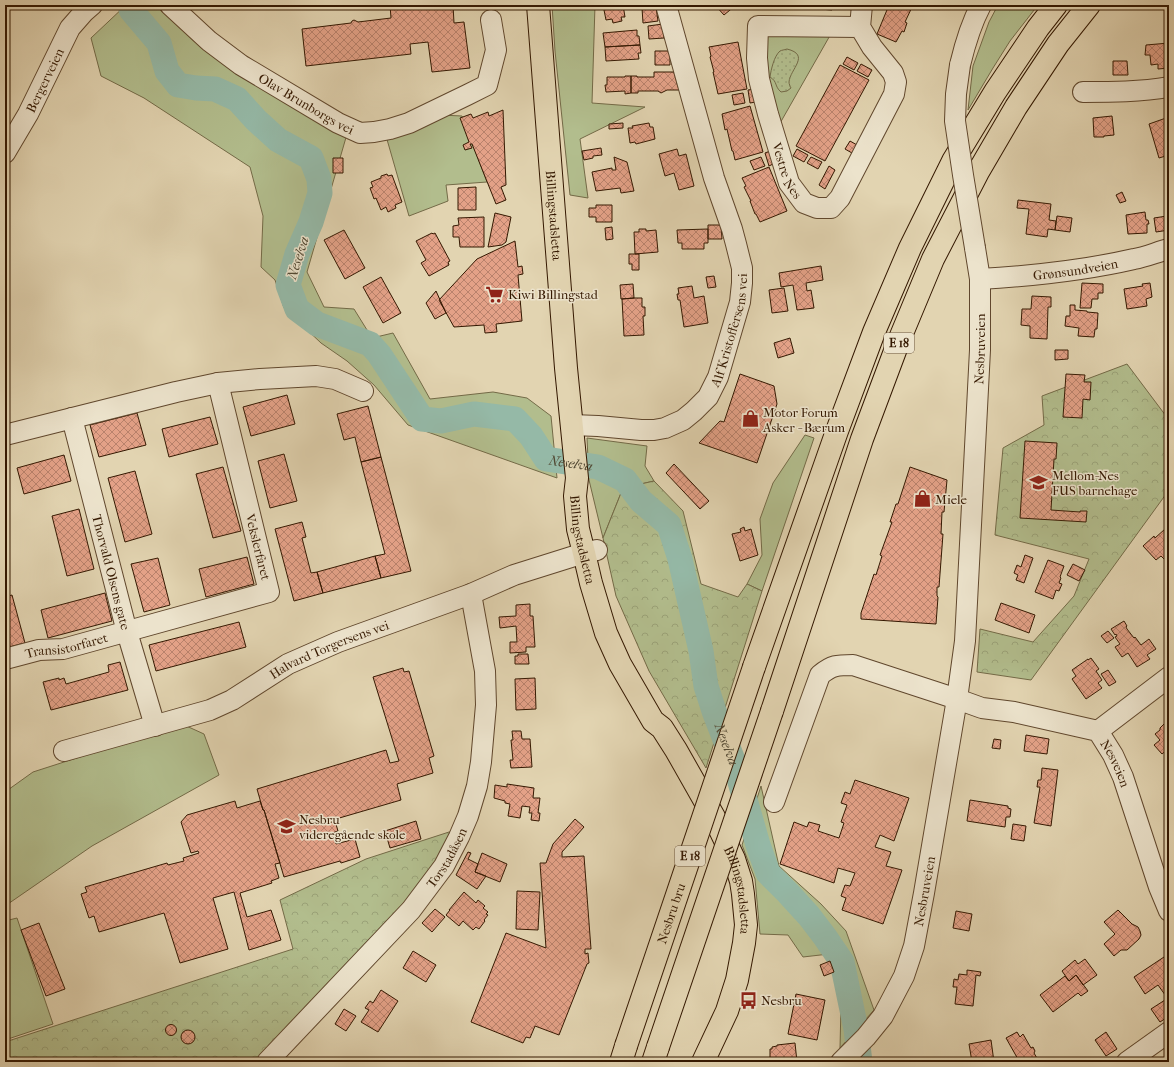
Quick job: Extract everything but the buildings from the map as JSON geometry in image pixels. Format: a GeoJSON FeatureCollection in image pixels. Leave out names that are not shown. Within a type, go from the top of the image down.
{"type":"FeatureCollection","features":[{"type":"Feature","properties":{"kind":"main road","name":"Billingstadsletta"},"geometry":{"type":"LineString","coordinates":[[538,5],[574,450],[577,478],[587,508],[590,551],[633,662],[661,717],[662,728],[699,790],[721,831],[737,867],[741,881],[746,925],[737,980],[727,1011],[703,1062]]}},
{"type":"Feature","properties":{"kind":"main road","name":"Nesbru bru"},"geometry":{"type":"LineString","coordinates":[[624,1054],[754,667],[837,431],[874,332],[910,248],[953,161],[995,92],[1038,28],[1056,5]]}},
{"type":"Feature","properties":{"kind":"main road","name":"E 18"},"geometry":{"type":"LineString","coordinates":[[655,1055],[772,711],[862,439],[898,343],[933,259],[978,172],[1016,107],[1058,44],[1088,5]]}},
{"type":"Feature","properties":{"kind":"street","name":"Bergerveien"},"geometry":{"type":"LineString","coordinates":[[5,153],[28,114],[70,28],[92,5]]}},
{"type":"Feature","properties":{"kind":"street","name":"Olav Brunborgs vei"},"geometry":{"type":"LineString","coordinates":[[170,5],[208,41],[241,65],[338,123],[360,133],[390,129],[409,123],[487,85],[496,50],[491,20]]}},
{"type":"Feature","properties":{"kind":"street","name":"Alf Kristoffersens vei"},"geometry":{"type":"LineString","coordinates":[[572,424],[648,430],[665,428],[683,420],[708,397],[715,384],[725,356],[740,302],[742,268],[738,250],[714,178],[666,5]]}},
{"type":"Feature","properties":{"kind":"street"},"geometry":{"type":"LineString","coordinates":[[860,27],[862,5]]}},
{"type":"Feature","properties":{"kind":"street","name":"Nesbruveien"},"geometry":{"type":"LineString","coordinates":[[841,1062],[866,1037],[883,1016],[904,976],[914,946],[957,699],[965,641],[980,350],[980,279],[955,121],[956,94],[960,65],[966,41],[981,5]]}},
{"type":"Feature","properties":{"kind":"street","name":"Vestre Nes"},"geometry":{"type":"LineString","coordinates":[[758,26],[860,27],[872,47],[893,73],[896,82],[894,94],[840,198],[831,208],[817,208],[804,202],[789,183],[759,79],[757,58],[758,26]]}},
{"type":"Feature","properties":{"kind":"street"},"geometry":{"type":"LineString","coordinates":[[1083,92],[1120,92],[1169,87]]}},
{"type":"Feature","properties":{"kind":"street","name":"Grønsundveien"},"geometry":{"type":"LineString","coordinates":[[980,279],[1074,271],[1136,259],[1169,249]]}},
{"type":"Feature","properties":{"kind":"street"},"geometry":{"type":"LineString","coordinates":[[5,435],[218,382],[316,376],[335,379],[363,391]]}},
{"type":"Feature","properties":{"kind":"street","name":"Vekslerfaret"},"geometry":{"type":"LineString","coordinates":[[127,632],[269,592],[218,382]]}},
{"type":"Feature","properties":{"kind":"street","name":"Thorvald Olsens gate"},"geometry":{"type":"LineString","coordinates":[[72,418],[127,632],[155,726]]}},
{"type":"Feature","properties":{"kind":"street","name":"Halvard Torgersens vei"},"geometry":{"type":"LineString","coordinates":[[64,751],[210,710],[232,700],[288,664],[338,642],[471,594],[514,575],[590,551]]}},
{"type":"Feature","properties":{"kind":"street","name":"Torstadåsen"},"geometry":{"type":"LineString","coordinates":[[267,1062],[411,910],[444,866],[459,837],[468,816],[477,786],[481,762],[486,705],[485,671],[471,594]]}},
{"type":"Feature","properties":{"kind":"street","name":"Transistorfaret"},"geometry":{"type":"LineString","coordinates":[[5,659],[39,650],[63,649],[127,632]]}},
{"type":"Feature","properties":{"kind":"street"},"geometry":{"type":"LineString","coordinates":[[774,802],[820,675],[828,668],[839,665],[853,665],[957,699]]}},
{"type":"Feature","properties":{"kind":"street"},"geometry":{"type":"LineString","coordinates":[[1098,732],[1169,677]]}},
{"type":"Feature","properties":{"kind":"street","name":"Nesveien"},"geometry":{"type":"LineString","coordinates":[[957,699],[982,708],[1014,712],[1098,732],[1113,755],[1123,776],[1159,887],[1169,911]]}},
{"type":"Feature","properties":{"kind":"street"},"geometry":{"type":"LineString","coordinates":[[1127,1062],[1169,1032]]}},
{"type":"Feature","properties":{"kind":"green space"},"geometry":{"type":"Polygon","coordinates":[[[126,5],[164,5],[347,134],[307,272],[324,307],[354,309],[372,338],[393,333],[430,399],[493,392],[527,398],[551,416],[557,478],[408,425],[374,385],[347,361],[321,343],[284,308],[275,280],[261,267],[263,216],[250,167],[144,98],[101,76],[91,38],[126,5]]]}},
{"type":"Feature","properties":{"kind":"green space"},"geometry":{"type":"Polygon","coordinates":[[[552,5],[595,5],[592,103],[645,107],[580,139],[588,198],[570,195],[555,51],[552,5]]]}},
{"type":"Feature","properties":{"kind":"green space"},"geometry":{"type":"Polygon","coordinates":[[[998,5],[1038,5],[1010,41],[968,110],[973,66],[989,22],[998,5]]]}},
{"type":"Feature","properties":{"kind":"green space"},"geometry":{"type":"Polygon","coordinates":[[[768,32],[832,32],[779,125],[763,68],[768,32]]]}},
{"type":"Feature","properties":{"kind":"green space"},"geometry":{"type":"Polygon","coordinates":[[[787,49],[798,55],[798,59],[790,77],[789,83],[791,88],[787,91],[781,92],[770,77],[776,56],[780,51],[787,49]]]}},
{"type":"Feature","properties":{"kind":"green space"},"geometry":{"type":"Polygon","coordinates":[[[441,115],[462,116],[487,182],[446,185],[448,201],[409,216],[386,136],[441,115]]]}},
{"type":"Feature","properties":{"kind":"green space"},"geometry":{"type":"Polygon","coordinates":[[[1127,364],[1169,420],[1169,490],[1031,680],[977,672],[980,629],[1033,642],[1074,596],[1089,559],[995,535],[1003,448],[1044,425],[1042,396],[1127,364]]]}},
{"type":"Feature","properties":{"kind":"green space"},"geometry":{"type":"Polygon","coordinates":[[[805,435],[814,438],[762,591],[747,584],[762,555],[760,519],[773,483],[805,435]]]}},
{"type":"Feature","properties":{"kind":"green space"},"geometry":{"type":"Polygon","coordinates":[[[587,438],[647,446],[645,466],[654,481],[623,488],[603,538],[589,480],[587,438]]]}},
{"type":"Feature","properties":{"kind":"green space"},"geometry":{"type":"Polygon","coordinates":[[[654,481],[683,511],[701,584],[738,597],[747,584],[762,591],[706,768],[649,671],[616,596],[603,538],[623,488],[654,481]]]}},
{"type":"Feature","properties":{"kind":"green space"},"geometry":{"type":"Polygon","coordinates":[[[182,724],[204,734],[219,775],[92,846],[5,906],[5,792],[33,772],[182,724]]]}},
{"type":"Feature","properties":{"kind":"green space"},"geometry":{"type":"Polygon","coordinates":[[[761,786],[779,866],[821,904],[846,931],[874,1010],[840,1048],[841,1005],[836,969],[829,954],[803,957],[788,935],[760,934],[755,879],[742,845],[761,786]]]}},
{"type":"Feature","properties":{"kind":"green space"},"geometry":{"type":"Polygon","coordinates":[[[449,832],[460,833],[402,913],[269,1062],[5,1062],[5,1042],[293,949],[280,900],[366,859],[449,832]]]}},
{"type":"Feature","properties":{"kind":"green space"},"geometry":{"type":"Polygon","coordinates":[[[17,918],[53,1024],[5,1040],[5,921],[17,918]]]}},
{"type":"Feature","properties":{"kind":"waterway","name":"Neselva"},"geometry":{"type":"LineString","coordinates":[[131,10],[159,43],[167,71],[178,85],[215,89],[237,99],[256,120],[278,140],[311,158],[319,179],[320,193],[311,222],[297,254],[288,285],[297,309],[317,324],[370,344],[379,354],[422,419],[441,421],[474,414],[515,419],[531,436],[546,459],[598,467],[625,480],[641,501],[669,525],[680,559],[701,651],[706,686],[736,768],[758,845],[768,873],[809,916],[842,962],[856,1029],[860,1062]]}},
{"type":"Feature","properties":{"kind":"place","name":"Kiwi Billingstad"},"geometry":{"type":"Point","coordinates":[495,294]}},
{"type":"Feature","properties":{"kind":"place","name":"Motor Forum Asker - Bærum"},"geometry":{"type":"Point","coordinates":[750,419]}},
{"type":"Feature","properties":{"kind":"place","name":"Mellom-Nes FUS barnehage"},"geometry":{"type":"Point","coordinates":[1039,482]}},
{"type":"Feature","properties":{"kind":"place","name":"Miele"},"geometry":{"type":"Point","coordinates":[922,499]}},
{"type":"Feature","properties":{"kind":"place","name":"Nesbru videregående skole"},"geometry":{"type":"Point","coordinates":[286,826]}},
{"type":"Feature","properties":{"kind":"place","name":"Nesbru"},"geometry":{"type":"Point","coordinates":[748,1000]}}]}
